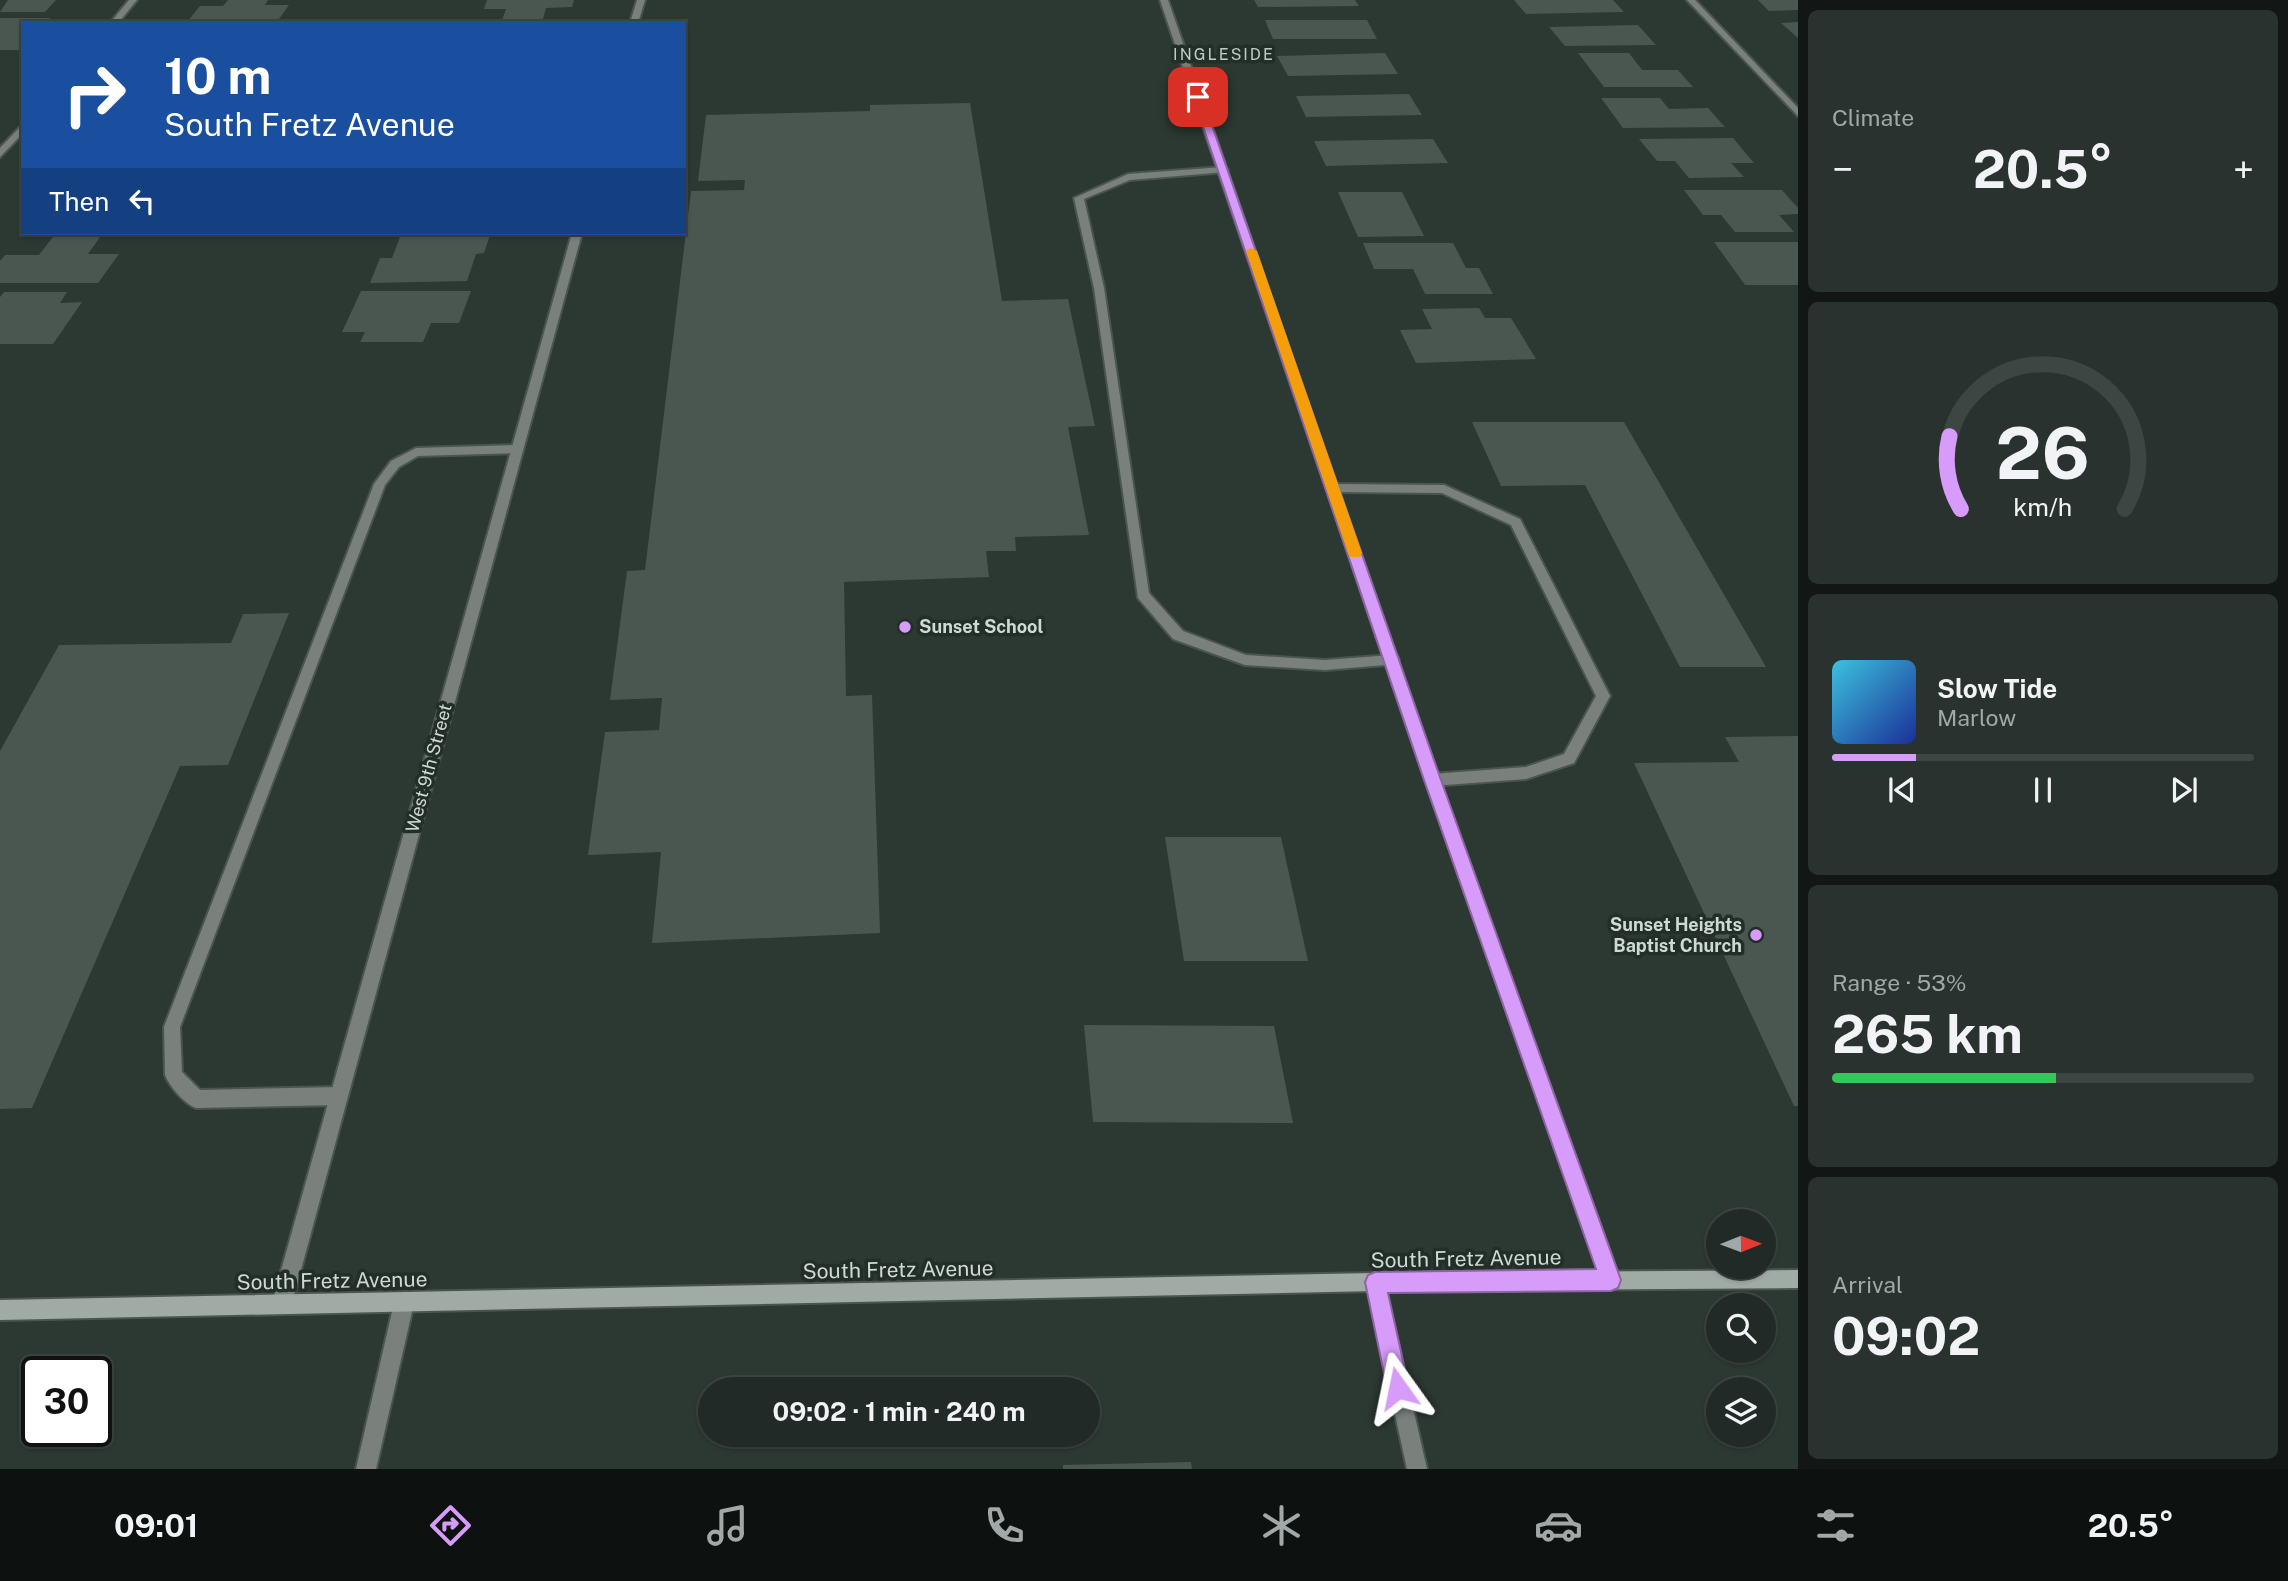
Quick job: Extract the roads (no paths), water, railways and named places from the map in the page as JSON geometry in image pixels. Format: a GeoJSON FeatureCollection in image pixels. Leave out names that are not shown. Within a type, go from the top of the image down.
{"type":"FeatureCollection","features":[{"type":"Feature","properties":{"kind":"street"},"geometry":{"type":"LineString","coordinates":[[116,21],[133,0]]}},
{"type":"Feature","properties":{"kind":"street"},"geometry":{"type":"LineString","coordinates":[[635,21],[641,0]]}},
{"type":"Feature","properties":{"kind":"street"},"geometry":{"type":"LineString","coordinates":[[1164,0],[1432,780],[1611,1280]]}},
{"type":"Feature","properties":{"kind":"street"},"geometry":{"type":"LineString","coordinates":[[1691,0],[1798,113]]}},
{"type":"Feature","properties":{"kind":"street"},"geometry":{"type":"LineString","coordinates":[[0,153],[21,129]]}},
{"type":"Feature","properties":{"kind":"street"},"geometry":{"type":"LineString","coordinates":[[1223,170],[1128,177],[1079,198],[1099,288],[1143,595],[1178,635],[1245,660],[1325,665],[1392,660]]}},
{"type":"Feature","properties":{"kind":"street","name":"West 9th Street"},"geometry":{"type":"LineString","coordinates":[[282,1303],[576,235]]}},
{"type":"Feature","properties":{"kind":"street"},"geometry":{"type":"LineString","coordinates":[[339,1096],[196,1099],[174,1075],[172,1027],[380,484],[396,464],[416,453],[517,449]]}},
{"type":"Feature","properties":{"kind":"street"},"geometry":{"type":"LineString","coordinates":[[1333,488],[1444,489],[1516,522],[1603,696],[1569,760],[1526,773],[1432,780]]}},
{"type":"Feature","properties":{"kind":"street","name":"South Fretz Avenue"},"geometry":{"type":"LineString","coordinates":[[0,1310],[1375,1282],[1798,1279]]}},
{"type":"Feature","properties":{"kind":"street"},"geometry":{"type":"LineString","coordinates":[[1375,1282],[1417,1469]]}},
{"type":"Feature","properties":{"kind":"street"},"geometry":{"type":"LineString","coordinates":[[366,1469],[404,1303]]}},
{"type":"Feature","properties":{"kind":"place","name":"Sunset School"},"geometry":{"type":"Point","coordinates":[905,627]}},
{"type":"Feature","properties":{"kind":"place","name":"Sunset Heights Baptist Church"},"geometry":{"type":"Point","coordinates":[1756,935]}},
{"type":"Feature","properties":{"kind":"district","name":"INGLESIDE"},"geometry":{"type":"Point","coordinates":[1224,54]}}]}
